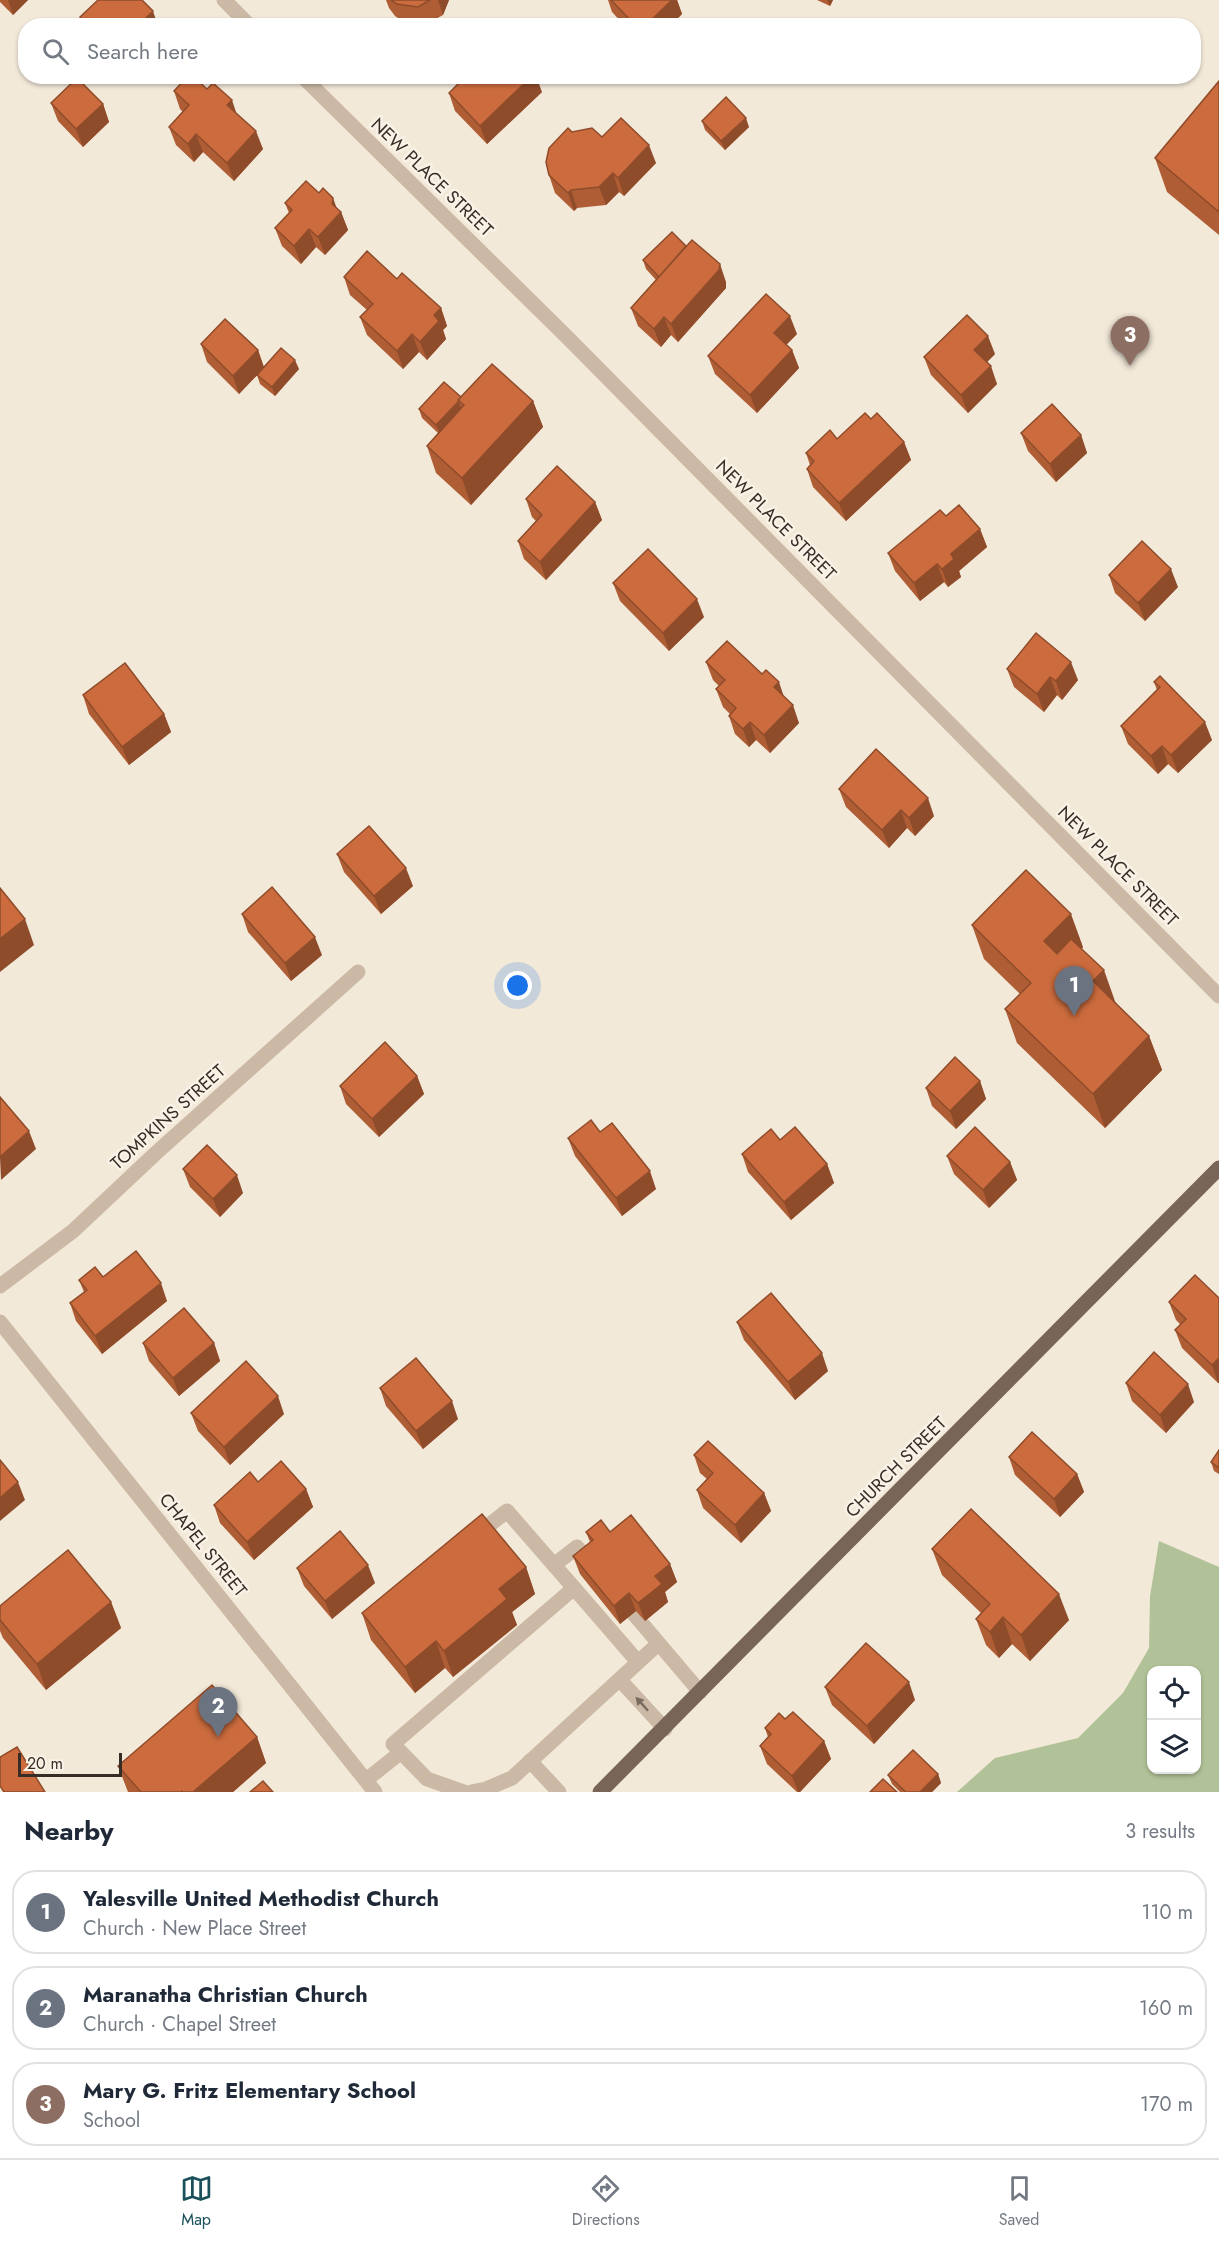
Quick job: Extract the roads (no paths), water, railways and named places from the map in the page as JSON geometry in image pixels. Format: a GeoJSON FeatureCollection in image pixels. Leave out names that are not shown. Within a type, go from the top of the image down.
{"type":"FeatureCollection","features":[{"type":"Feature","properties":{"kind":"main road","name":"CHURCH STREET"},"geometry":{"type":"LineString","coordinates":[[600,1792],[1219,1168]]}},
{"type":"Feature","properties":{"kind":"street"},"geometry":{"type":"LineString","coordinates":[[224,0],[242,18]]}},
{"type":"Feature","properties":{"kind":"street","name":"NEW PLACE STREET"},"geometry":{"type":"LineString","coordinates":[[310,84],[567,337],[1219,996]]}},
{"type":"Feature","properties":{"kind":"street","name":"TOMPKINS STREET"},"geometry":{"type":"LineString","coordinates":[[0,1286],[74,1231],[156,1153],[358,972]]}},
{"type":"Feature","properties":{"kind":"street","name":"CHAPEL STREET"},"geometry":{"type":"LineString","coordinates":[[0,1322],[371,1786]]}},
{"type":"Feature","properties":{"kind":"street"},"geometry":{"type":"LineString","coordinates":[[459,1550],[507,1511],[638,1662]]}},
{"type":"Feature","properties":{"kind":"street"},"geometry":{"type":"LineString","coordinates":[[554,1565],[577,1547],[592,1564]]}},
{"type":"Feature","properties":{"kind":"street"},"geometry":{"type":"LineString","coordinates":[[464,1792],[427,1779],[393,1744],[574,1588]]}},
{"type":"Feature","properties":{"kind":"street"},"geometry":{"type":"LineString","coordinates":[[633,1613],[700,1692]]}},
{"type":"Feature","properties":{"kind":"street"},"geometry":{"type":"LineString","coordinates":[[471,1792],[486,1789],[512,1778],[658,1644]]}},
{"type":"Feature","properties":{"kind":"street"},"geometry":{"type":"LineString","coordinates":[[620,1680],[665,1728]]}},
{"type":"Feature","properties":{"kind":"street"},"geometry":{"type":"LineString","coordinates":[[371,1786],[400,1753]]}},
{"type":"Feature","properties":{"kind":"street"},"geometry":{"type":"LineString","coordinates":[[530,1761],[559,1792]]}},
{"type":"Feature","properties":{"kind":"place","name":"Mary G. Fritz Elementary School"},"geometry":{"type":"Point","coordinates":[1130,366]}},
{"type":"Feature","properties":{"kind":"place","name":"Yalesville United Methodist Church"},"geometry":{"type":"Point","coordinates":[1074,1016]}},
{"type":"Feature","properties":{"kind":"place","name":"Maranatha Christian Church"},"geometry":{"type":"Point","coordinates":[218,1737]}}]}
